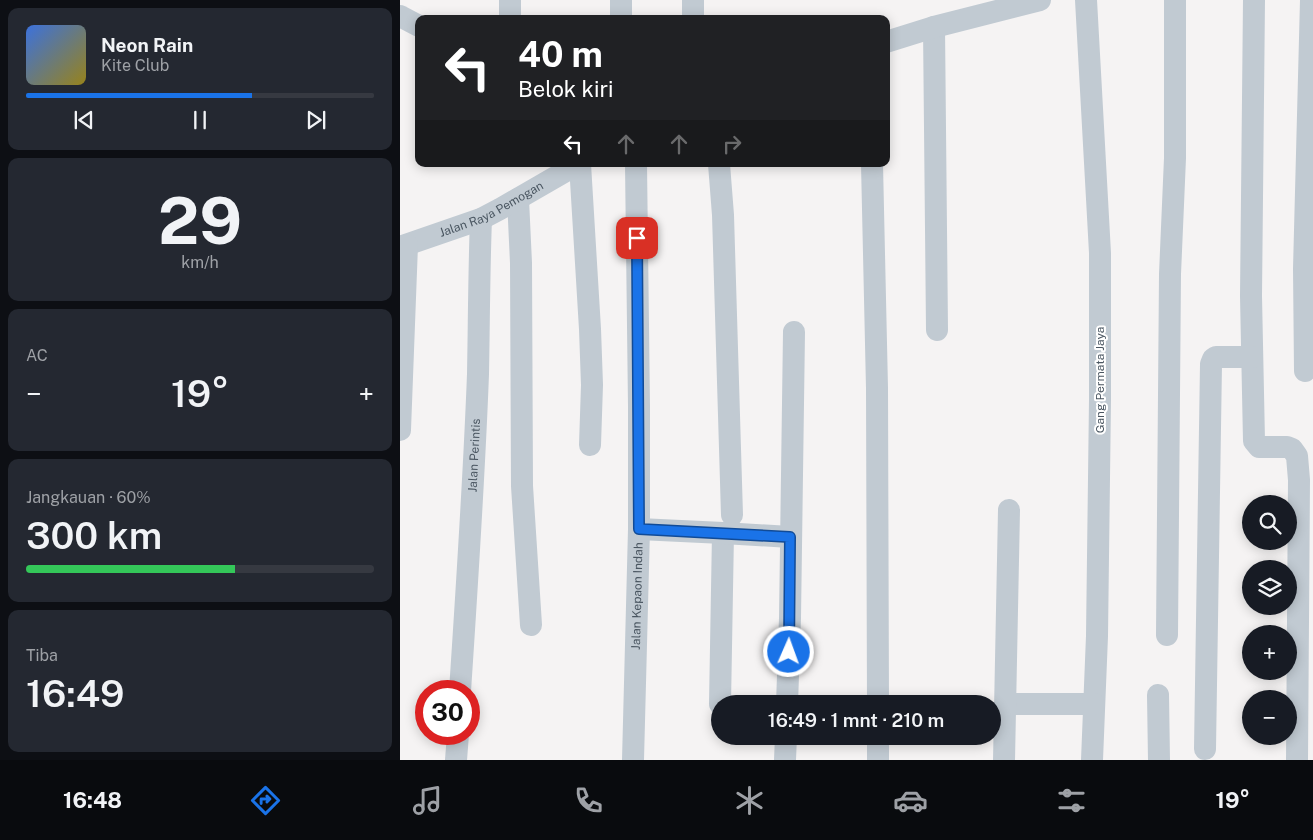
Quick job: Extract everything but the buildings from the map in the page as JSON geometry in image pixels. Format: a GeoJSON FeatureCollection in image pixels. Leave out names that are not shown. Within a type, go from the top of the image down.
{"type":"FeatureCollection","features":[{"type":"Feature","properties":{"kind":"street"},"geometry":{"type":"LineString","coordinates":[[510,0],[510,15]]}},
{"type":"Feature","properties":{"kind":"street"},"geometry":{"type":"LineString","coordinates":[[621,0],[621,15]]}},
{"type":"Feature","properties":{"kind":"street"},"geometry":{"type":"LineString","coordinates":[[692,15],[693,0]]}},
{"type":"Feature","properties":{"kind":"street"},"geometry":{"type":"LineString","coordinates":[[890,41],[934,27],[1040,0]]}},
{"type":"Feature","properties":{"kind":"street","name":"Gang Permata Jaya"},"geometry":{"type":"LineString","coordinates":[[1086,0],[1100,262],[1097,636],[1092,760]]}},
{"type":"Feature","properties":{"kind":"street"},"geometry":{"type":"LineString","coordinates":[[1167,635],[1170,274],[1175,158],[1175,0]]}},
{"type":"Feature","properties":{"kind":"street"},"geometry":{"type":"LineString","coordinates":[[1254,0],[1252,357],[1254,441],[1259,447],[1287,447],[1292,449],[1297,456],[1299,480],[1297,760]]}},
{"type":"Feature","properties":{"kind":"street"},"geometry":{"type":"LineString","coordinates":[[1306,371],[1304,269],[1311,0]]}},
{"type":"Feature","properties":{"kind":"street"},"geometry":{"type":"LineString","coordinates":[[400,16],[415,24]]}},
{"type":"Feature","properties":{"kind":"street"},"geometry":{"type":"LineString","coordinates":[[934,27],[937,330]]}},
{"type":"Feature","properties":{"kind":"street","name":"Jalan Raya Pemogan"},"geometry":{"type":"LineString","coordinates":[[403,246],[481,218],[574,167]]}},
{"type":"Feature","properties":{"kind":"street"},"geometry":{"type":"LineString","coordinates":[[579,167],[592,386],[590,445]]}},
{"type":"Feature","properties":{"kind":"street","name":"Jalan Kepaon Indah"},"geometry":{"type":"LineString","coordinates":[[633,760],[639,529],[636,167]]}},
{"type":"Feature","properties":{"kind":"street"},"geometry":{"type":"LineString","coordinates":[[720,167],[723,214],[728,524],[720,695]]}},
{"type":"Feature","properties":{"kind":"street"},"geometry":{"type":"LineString","coordinates":[[872,167],[877,388],[878,695]]}},
{"type":"Feature","properties":{"kind":"street"},"geometry":{"type":"LineString","coordinates":[[518,199],[521,263],[522,486],[531,625]]}},
{"type":"Feature","properties":{"kind":"street","name":"Jalan Perintis"},"geometry":{"type":"LineString","coordinates":[[461,680],[478,374],[481,218]]}},
{"type":"Feature","properties":{"kind":"street"},"geometry":{"type":"LineString","coordinates":[[400,430],[403,246]]}},
{"type":"Feature","properties":{"kind":"street"},"geometry":{"type":"LineString","coordinates":[[787,695],[794,332]]}},
{"type":"Feature","properties":{"kind":"street"},"geometry":{"type":"LineString","coordinates":[[1205,749],[1211,364],[1216,357],[1252,357]]}},
{"type":"Feature","properties":{"kind":"street"},"geometry":{"type":"LineString","coordinates":[[1004,760],[1009,510]]}},
{"type":"Feature","properties":{"kind":"street"},"geometry":{"type":"LineString","coordinates":[[639,529],[728,524],[790,537]]}},
{"type":"Feature","properties":{"kind":"street"},"geometry":{"type":"LineString","coordinates":[[1158,695],[1159,760]]}},
{"type":"Feature","properties":{"kind":"street"},"geometry":{"type":"LineString","coordinates":[[1006,704],[1094,704]]}},
{"type":"Feature","properties":{"kind":"street"},"geometry":{"type":"LineString","coordinates":[[456,760],[457,745]]}},
{"type":"Feature","properties":{"kind":"street"},"geometry":{"type":"LineString","coordinates":[[785,760],[786,745]]}},
{"type":"Feature","properties":{"kind":"street"},"geometry":{"type":"LineString","coordinates":[[878,745],[878,760]]}},
{"type":"Feature","properties":{"kind":"route"},"geometry":{"type":"LineString","coordinates":[[637,238],[639,529],[790,537],[789,652]]}}]}
